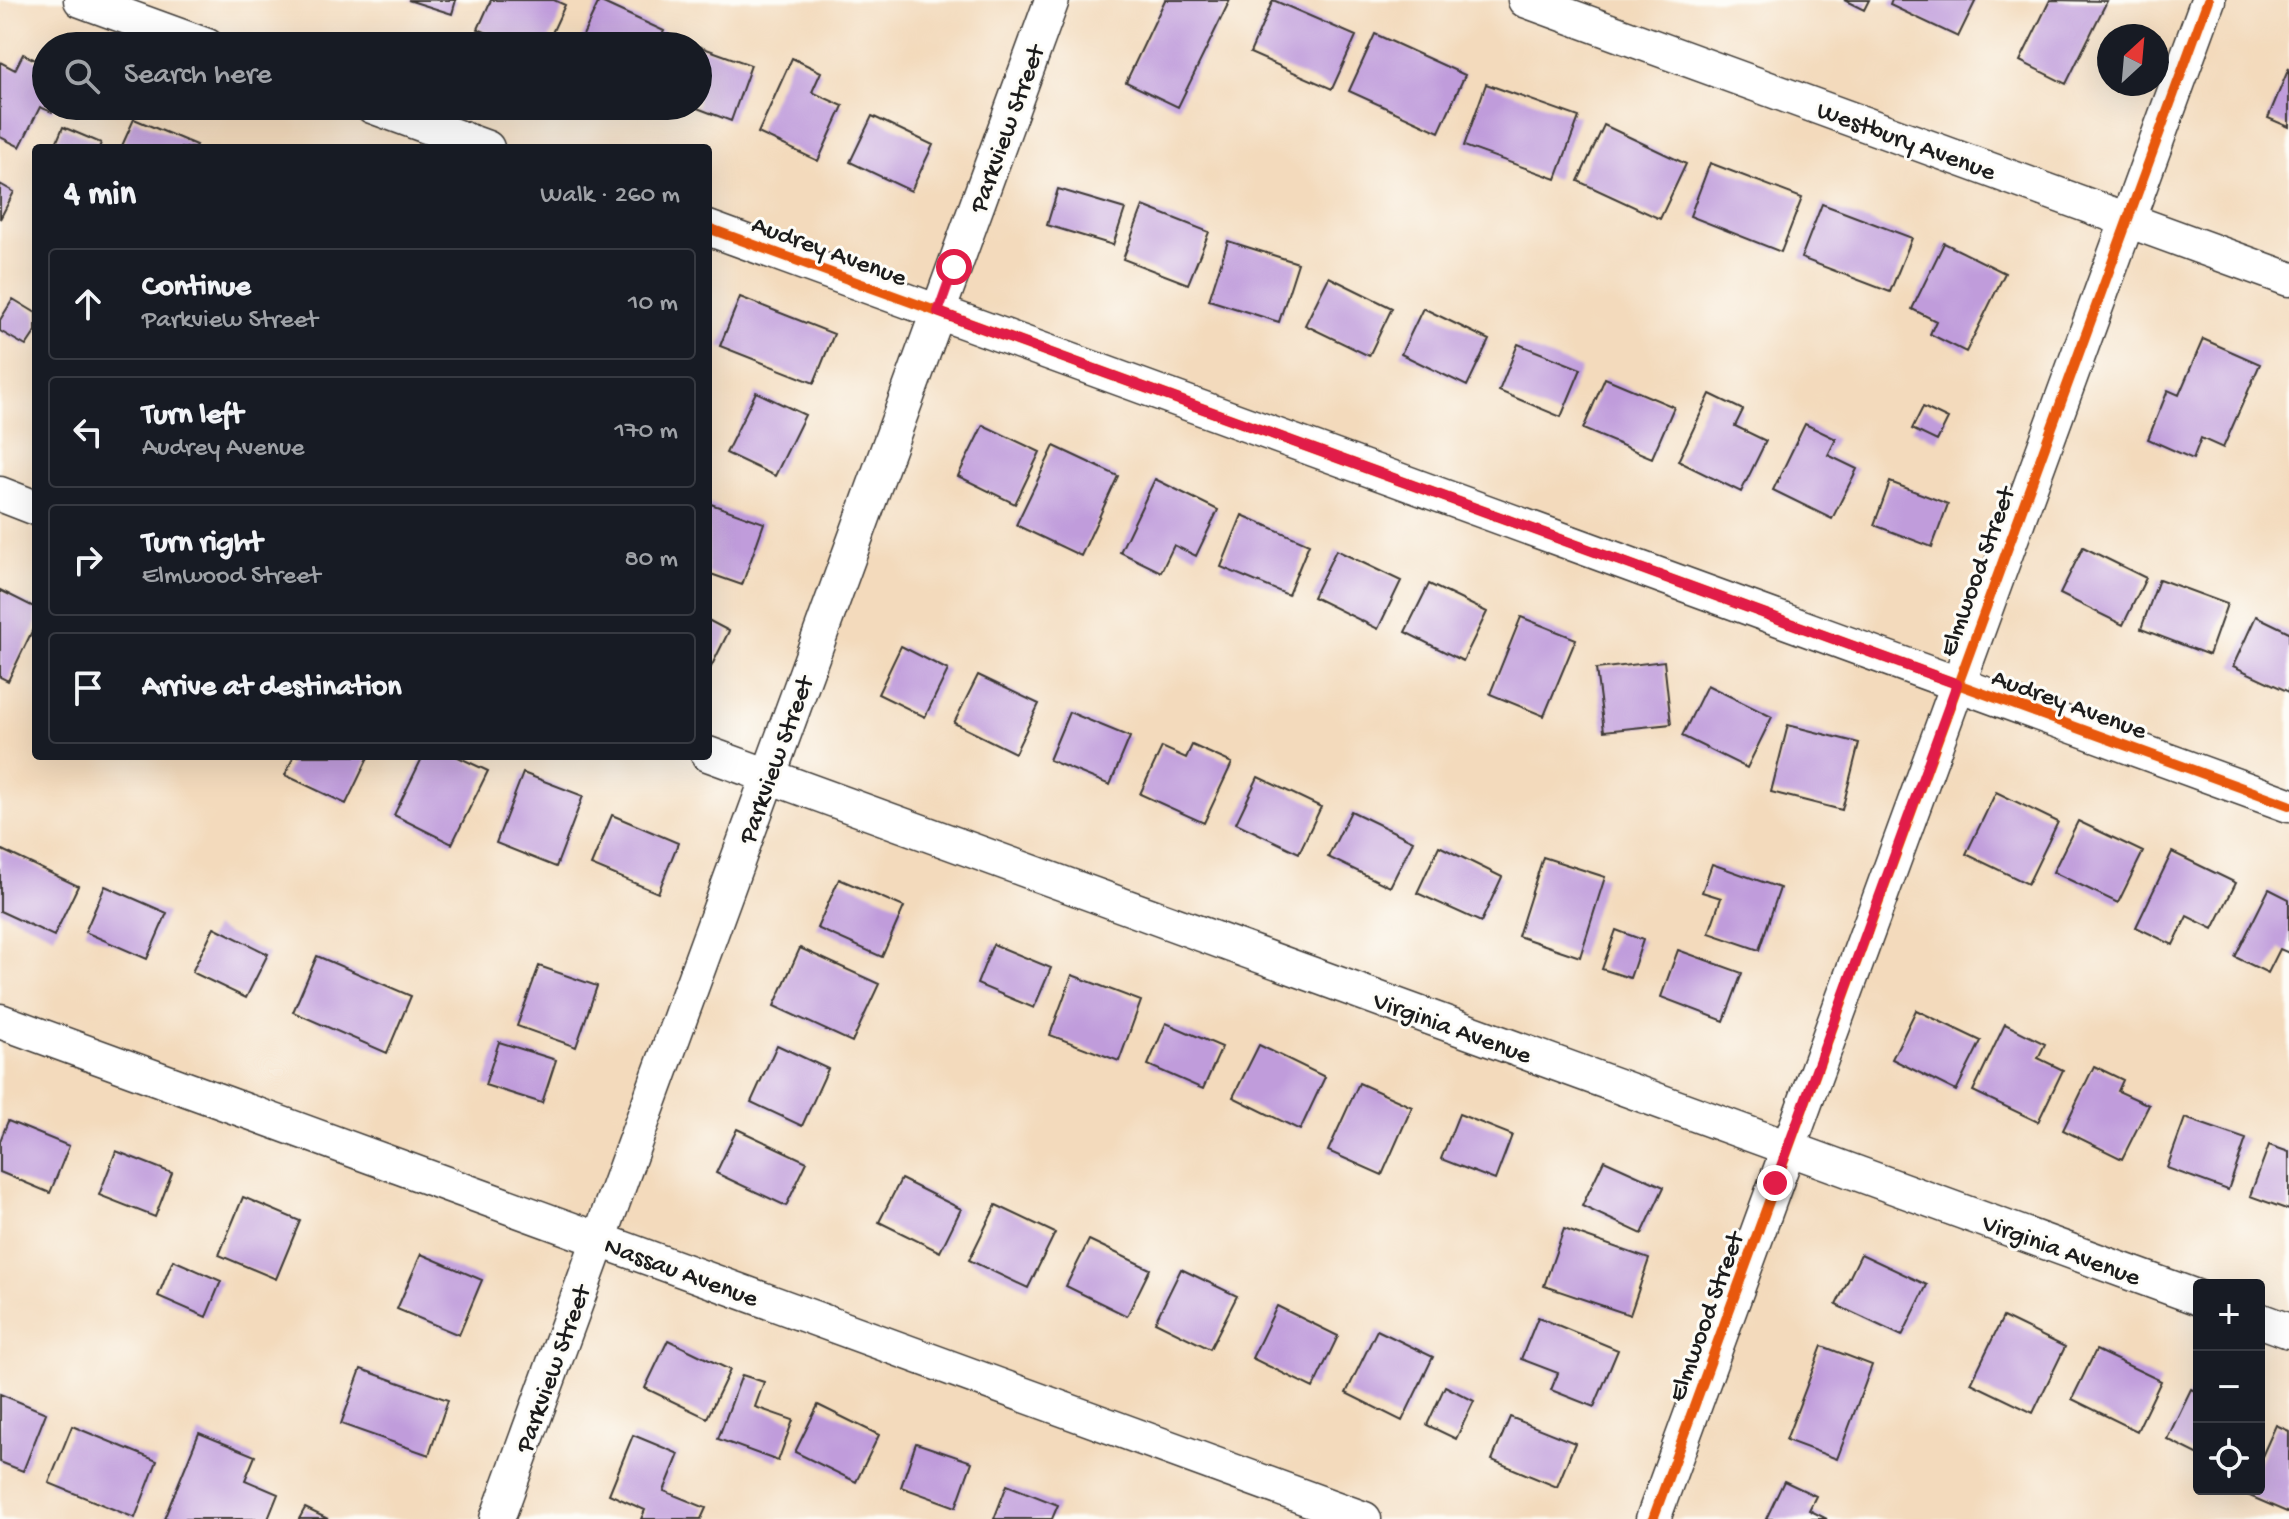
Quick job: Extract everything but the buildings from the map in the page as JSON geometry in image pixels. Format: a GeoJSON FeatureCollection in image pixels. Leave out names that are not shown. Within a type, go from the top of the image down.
{"type":"FeatureCollection","features":[{"type":"Feature","properties":{"kind":"street"},"geometry":{"type":"LineString","coordinates":[[81,0],[169,32]]}},
{"type":"Feature","properties":{"kind":"street","name":"Parkview Street"},"geometry":{"type":"LineString","coordinates":[[497,1519],[1052,0]]}},
{"type":"Feature","properties":{"kind":"street","name":"Westbury Avenue"},"geometry":{"type":"LineString","coordinates":[[1525,0],[2289,279]]}},
{"type":"Feature","properties":{"kind":"street","name":"Elmwood Street"},"geometry":{"type":"LineString","coordinates":[[1653,1519],[2208,0]]}},
{"type":"Feature","properties":{"kind":"street"},"geometry":{"type":"LineString","coordinates":[[410,120],[476,144]]}},
{"type":"Feature","properties":{"kind":"street","name":"Audrey Avenue"},"geometry":{"type":"LineString","coordinates":[[712,229],[2289,805]]}},
{"type":"Feature","properties":{"kind":"street"},"geometry":{"type":"LineString","coordinates":[[0,494],[32,506]]}},
{"type":"Feature","properties":{"kind":"street","name":"Virginia Avenue"},"geometry":{"type":"LineString","coordinates":[[712,755],[2193,1296]]}},
{"type":"Feature","properties":{"kind":"street","name":"Nassau Avenue"},"geometry":{"type":"LineString","coordinates":[[0,1021],[1364,1519]]}},
{"type":"Feature","properties":{"kind":"street"},"geometry":{"type":"LineString","coordinates":[[2265,1322],[2289,1331]]}},
{"type":"Feature","properties":{"kind":"cycle path"},"geometry":{"type":"LineString","coordinates":[[1653,1519],[2208,0]]}},
{"type":"Feature","properties":{"kind":"cycle path"},"geometry":{"type":"LineString","coordinates":[[712,229],[2289,805]]}},
{"type":"Feature","properties":{"kind":"route"},"geometry":{"type":"LineString","coordinates":[[954,267],[938,312],[1957,684],[1775,1183]]}}]}
